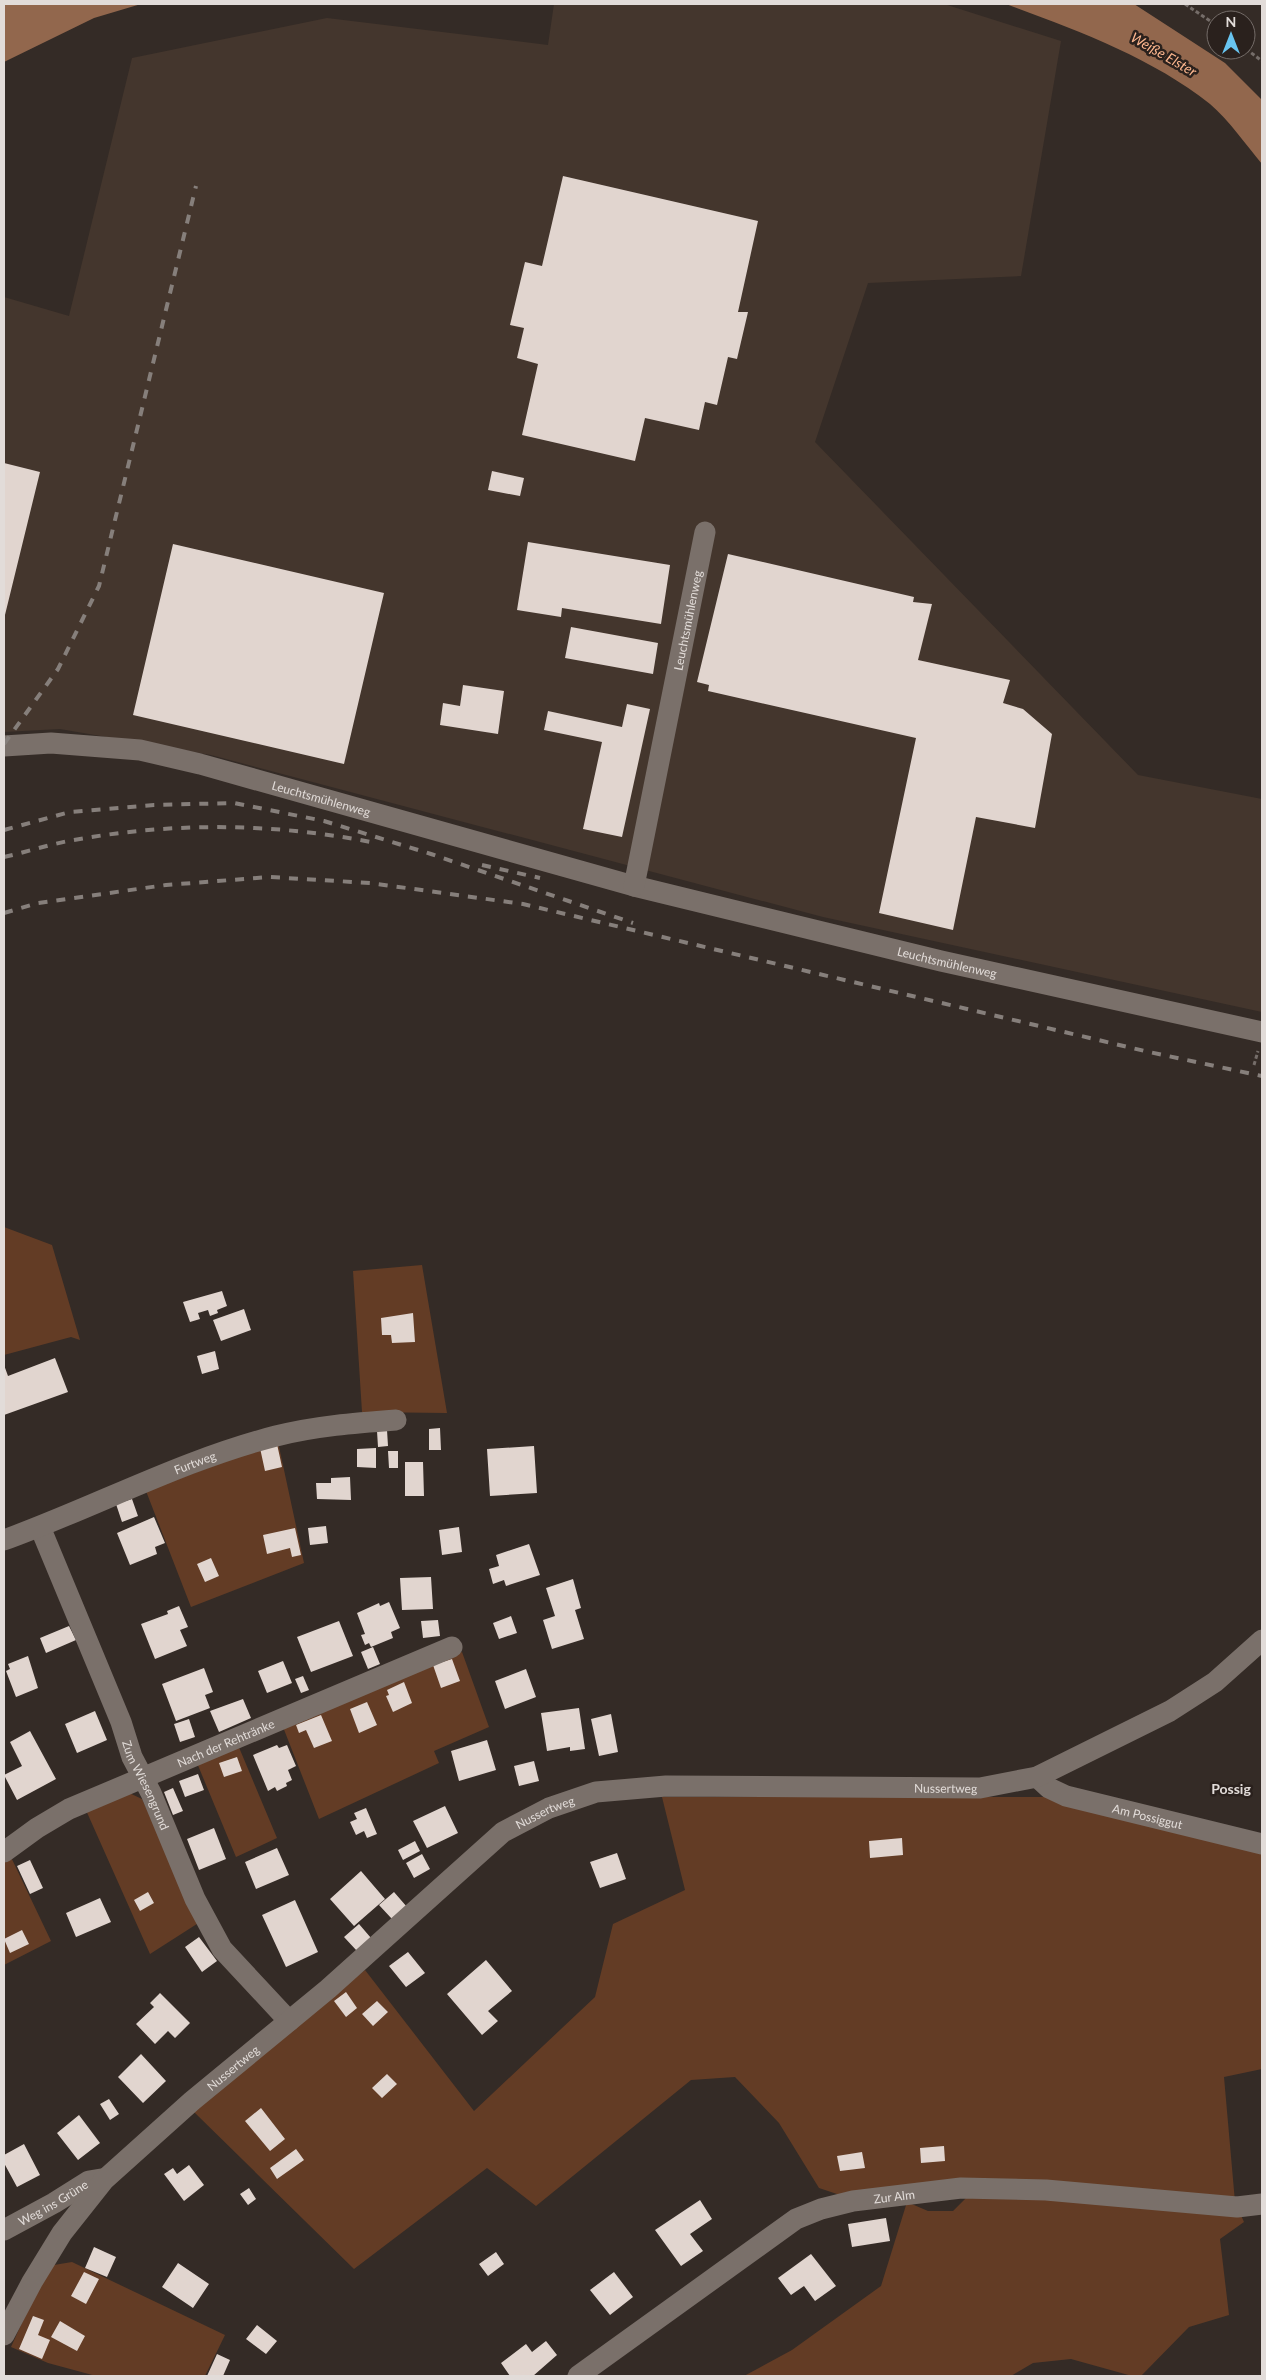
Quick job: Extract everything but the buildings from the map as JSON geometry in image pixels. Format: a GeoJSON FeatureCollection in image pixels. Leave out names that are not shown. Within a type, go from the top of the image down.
{"type":"FeatureCollection","features":[{"type":"Feature","properties":{"kind":"street","name":"Leuchtsmühlenweg"},"geometry":{"type":"LineString","coordinates":[[634,886],[705,532]]}},
{"type":"Feature","properties":{"kind":"street","name":"Leuchtsmühlenweg"},"geometry":{"type":"LineString","coordinates":[[4,746],[51,743],[140,750],[200,764],[634,886],[941,961],[1262,1032]]}},
{"type":"Feature","properties":{"kind":"street","name":"Furtweg"},"geometry":{"type":"LineString","coordinates":[[4,1540],[40,1527],[208,1457],[276,1436],[332,1424],[396,1420]]}},
{"type":"Feature","properties":{"kind":"street","name":"Zum Wiesengrund"},"geometry":{"type":"LineString","coordinates":[[40,1527],[121,1722],[132,1757],[195,1900],[222,1949],[289,2022]]}},
{"type":"Feature","properties":{"kind":"street","name":"Nussertweg"},"geometry":{"type":"LineString","coordinates":[[4,2335],[32,2282],[62,2233],[104,2180],[192,2101],[328,1989],[503,1832],[549,1808],[596,1792],[666,1786],[980,1788],[1037,1777],[1170,1711],[1215,1682],[1262,1640]]}},
{"type":"Feature","properties":{"kind":"street","name":"Nach der Rehtränke"},"geometry":{"type":"LineString","coordinates":[[4,1852],[36,1828],[69,1809],[142,1777],[296,1715],[452,1647]]}},
{"type":"Feature","properties":{"kind":"street","name":"Am Possiggut"},"geometry":{"type":"LineString","coordinates":[[1037,1777],[1049,1788],[1066,1796],[1262,1844]]}},
{"type":"Feature","properties":{"kind":"street","name":"Weg ins Grüne"},"geometry":{"type":"LineString","coordinates":[[4,2230],[54,2203],[89,2181],[98,2178],[104,2180]]}},
{"type":"Feature","properties":{"kind":"street","name":"Zur Alm"},"geometry":{"type":"LineString","coordinates":[[578,2376],[796,2219],[821,2209],[853,2201],[961,2188],[1046,2190],[1237,2207],[1262,2204]]}},
{"type":"Feature","properties":{"kind":"path"},"geometry":{"type":"LineString","coordinates":[[1185,4],[1206,18]]}},
{"type":"Feature","properties":{"kind":"shaded area"},"geometry":{"type":"Polygon","coordinates":[[[554,4],[944,4],[1061,41],[1021,276],[868,283],[815,442],[1138,775],[1262,799],[1262,1012],[823,917],[211,755],[60,729],[4,732],[4,297],[69,316],[132,58],[327,18],[548,45],[554,4]]]}},
{"type":"Feature","properties":{"kind":"shaded area"},"geometry":{"type":"Polygon","coordinates":[[[4,1227],[52,1245],[80,1340],[71,1337],[4,1355],[4,1227]]]}},
{"type":"Feature","properties":{"kind":"shaded area"},"geometry":{"type":"Polygon","coordinates":[[[422,1265],[447,1413],[362,1412],[353,1271],[422,1265]]]}},
{"type":"Feature","properties":{"kind":"shaded area"},"geometry":{"type":"Polygon","coordinates":[[[278,1442],[304,1563],[191,1607],[146,1491],[278,1442]]]}},
{"type":"Feature","properties":{"kind":"shaded area"},"geometry":{"type":"Polygon","coordinates":[[[462,1652],[489,1727],[434,1751],[439,1763],[319,1819],[283,1727],[379,1685],[462,1652]]]}},
{"type":"Feature","properties":{"kind":"shaded area"},"geometry":{"type":"Polygon","coordinates":[[[238,1745],[277,1838],[236,1857],[197,1763],[238,1745]]]}},
{"type":"Feature","properties":{"kind":"shaded area"},"geometry":{"type":"Polygon","coordinates":[[[127,1792],[142,1799],[200,1922],[150,1954],[85,1808],[127,1792]]]}},
{"type":"Feature","properties":{"kind":"shaded area"},"geometry":{"type":"Polygon","coordinates":[[[662,1797],[1054,1797],[1262,1850],[1262,2069],[1224,2077],[1235,2202],[1244,2222],[1220,2239],[1229,2315],[1189,2327],[1141,2376],[1132,2376],[1071,2359],[1033,2363],[1011,2376],[744,2376],[792,2350],[881,2286],[907,2202],[928,2211],[953,2211],[966,2198],[840,2195],[819,2188],[779,2123],[735,2077],[691,2080],[536,2206],[487,2168],[354,2269],[194,2112],[259,2053],[365,1970],[474,2111],[595,1997],[613,1924],[685,1890],[662,1797]]]}},
{"type":"Feature","properties":{"kind":"shaded area"},"geometry":{"type":"Polygon","coordinates":[[[9,1853],[51,1941],[4,1965],[4,1860],[9,1853]]]}},
{"type":"Feature","properties":{"kind":"shaded area"},"geometry":{"type":"Polygon","coordinates":[[[72,2262],[225,2335],[205,2376],[96,2376],[48,2363],[11,2347],[48,2266],[72,2262]]]}},
{"type":"Feature","properties":{"kind":"water"},"geometry":{"type":"Polygon","coordinates":[[[4,4],[141,4],[94,18],[4,62],[4,4]]]}},
{"type":"Feature","properties":{"kind":"water","name":"Weiße Elster"},"geometry":{"type":"Polygon","coordinates":[[[1006,4],[1134,4],[1206,51],[1206,60],[1220,60],[1225,63],[1262,100],[1262,164],[1217,110],[1187,87],[1163,72],[1112,46],[1006,4]]]}},
{"type":"Feature","properties":{"kind":"railway"},"geometry":{"type":"LineString","coordinates":[[4,744],[58,669],[99,586],[196,186]]}},
{"type":"Feature","properties":{"kind":"railway"},"geometry":{"type":"LineString","coordinates":[[4,830],[70,812],[154,805],[234,803],[324,821],[431,854],[633,923]]}},
{"type":"Feature","properties":{"kind":"railway"},"geometry":{"type":"LineString","coordinates":[[4,857],[74,840],[111,834],[186,828],[260,828],[297,831],[371,842]]}},
{"type":"Feature","properties":{"kind":"railway"},"geometry":{"type":"LineString","coordinates":[[482,865],[540,878]]}},
{"type":"Feature","properties":{"kind":"railway"},"geometry":{"type":"LineString","coordinates":[[4,913],[38,903],[166,885],[270,877],[370,883],[523,904],[1149,1052],[1262,1076]]}},
{"type":"Feature","properties":{"kind":"district","name":"Possig"},"geometry":{"type":"Point","coordinates":[1231,1788]}}]}
